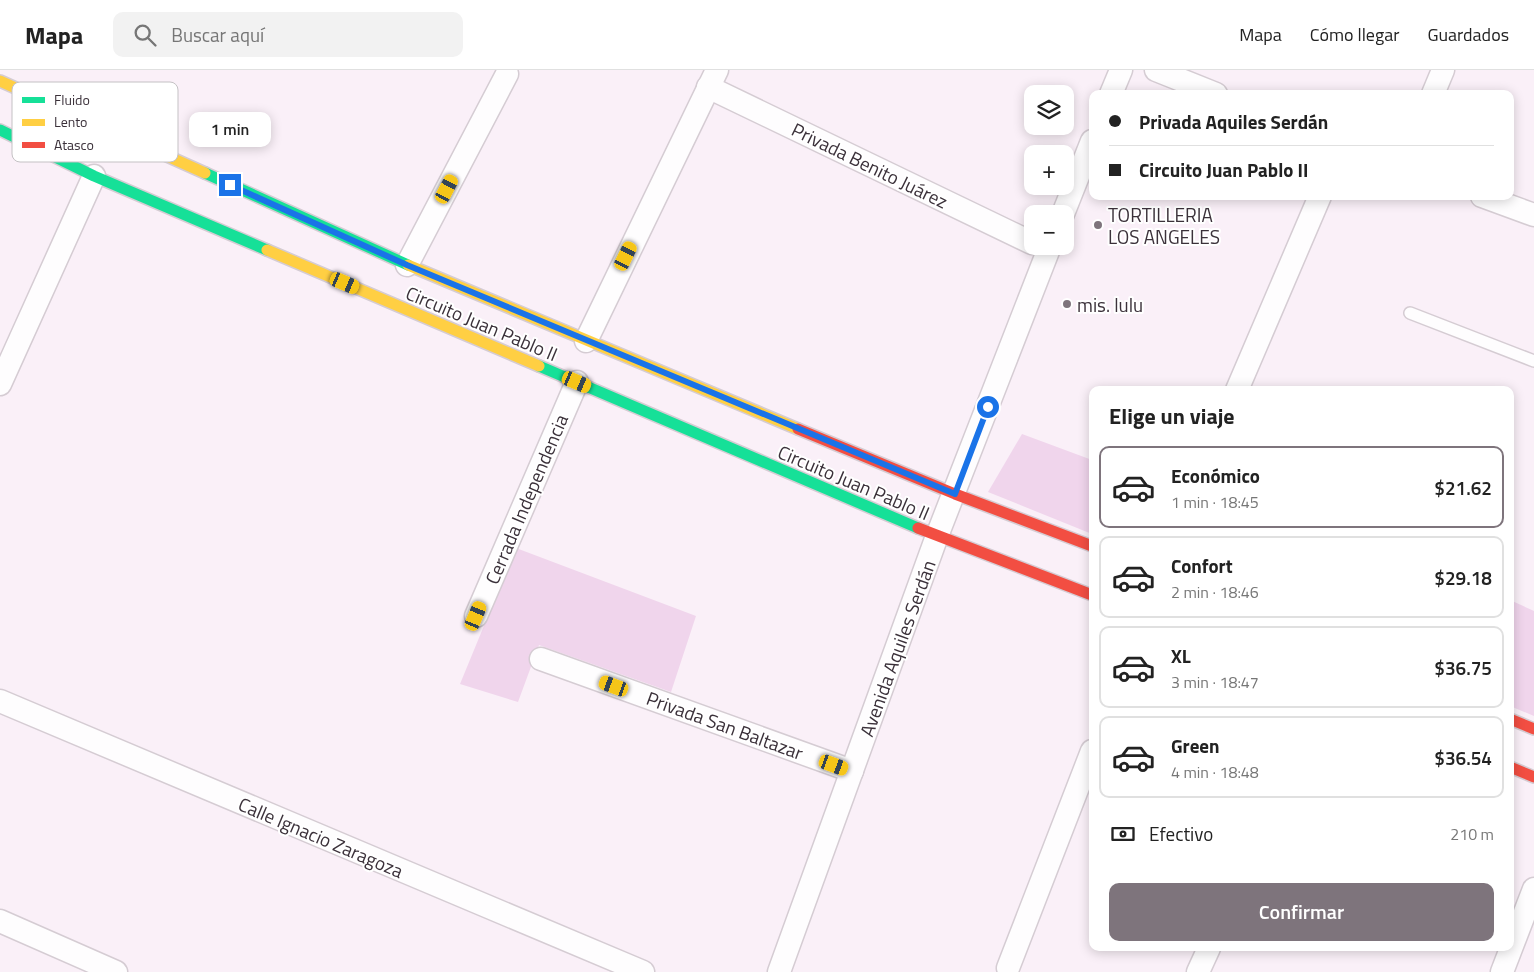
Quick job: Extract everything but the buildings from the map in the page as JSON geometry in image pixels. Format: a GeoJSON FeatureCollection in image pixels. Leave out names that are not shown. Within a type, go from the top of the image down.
{"type":"FeatureCollection","features":[{"type":"Feature","properties":{"kind":"main road","name":"Circuito Juan Pablo II"},"geometry":{"type":"LineString","coordinates":[[0,81],[12,86]]}},
{"type":"Feature","properties":{"kind":"main road","name":"Circuito Juan Pablo II"},"geometry":{"type":"LineString","coordinates":[[0,130],[12,136]]}},
{"type":"Feature","properties":{"kind":"main road","name":"Circuito Juan Pablo II"},"geometry":{"type":"LineString","coordinates":[[178,161],[407,265],[586,341],[955,494],[1089,545]]}},
{"type":"Feature","properties":{"kind":"main road","name":"Circuito Juan Pablo II"},"geometry":{"type":"LineString","coordinates":[[65,162],[94,176],[938,536],[1089,594]]}},
{"type":"Feature","properties":{"kind":"main road"},"geometry":{"type":"LineString","coordinates":[[1514,721],[1534,729]]}},
{"type":"Feature","properties":{"kind":"main road"},"geometry":{"type":"LineString","coordinates":[[1514,769],[1534,777]]}},
{"type":"Feature","properties":{"kind":"street"},"geometry":{"type":"LineString","coordinates":[[1113,90],[1121,70]]}},
{"type":"Feature","properties":{"kind":"street"},"geometry":{"type":"LineString","coordinates":[[1156,70],[1206,90]]}},
{"type":"Feature","properties":{"kind":"street"},"geometry":{"type":"LineString","coordinates":[[1435,90],[1443,70]]}},
{"type":"Feature","properties":{"kind":"street"},"geometry":{"type":"LineString","coordinates":[[407,265],[508,74]]}},
{"type":"Feature","properties":{"kind":"street"},"geometry":{"type":"LineString","coordinates":[[586,341],[712,79]]}},
{"type":"Feature","properties":{"kind":"street","name":"Privada Benito Juárez"},"geometry":{"type":"LineString","coordinates":[[712,79],[1024,238]]}},
{"type":"Feature","properties":{"kind":"street"},"geometry":{"type":"LineString","coordinates":[[1067,205],[1089,149]]}},
{"type":"Feature","properties":{"kind":"street"},"geometry":{"type":"LineString","coordinates":[[0,384],[94,176]]}},
{"type":"Feature","properties":{"kind":"street"},"geometry":{"type":"LineString","coordinates":[[1240,386],[1318,200]]}},
{"type":"Feature","properties":{"kind":"street"},"geometry":{"type":"LineString","coordinates":[[1493,200],[1534,215]]}},
{"type":"Feature","properties":{"kind":"street","name":"Avenida Aquiles Serdán"},"geometry":{"type":"LineString","coordinates":[[780,972],[938,536],[955,494],[1039,255]]}},
{"type":"Feature","properties":{"kind":"street","name":"Cerrada Independencia"},"geometry":{"type":"LineString","coordinates":[[476,616],[577,382]]}},
{"type":"Feature","properties":{"kind":"street","name":"Privada San Baltazar"},"geometry":{"type":"LineString","coordinates":[[541,659],[852,771]]}},
{"type":"Feature","properties":{"kind":"street","name":"Calle Ignacio Zaragoza"},"geometry":{"type":"LineString","coordinates":[[0,702],[643,972]]}},
{"type":"Feature","properties":{"kind":"street"},"geometry":{"type":"LineString","coordinates":[[1008,968],[1089,759]]}},
{"type":"Feature","properties":{"kind":"street"},"geometry":{"type":"LineString","coordinates":[[1514,941],[1534,889]]}},
{"type":"Feature","properties":{"kind":"street"},"geometry":{"type":"LineString","coordinates":[[0,921],[116,972]]}},
{"type":"Feature","properties":{"kind":"street"},"geometry":{"type":"LineString","coordinates":[[1198,972],[1208,951]]}},
{"type":"Feature","properties":{"kind":"street"},"geometry":{"type":"LineString","coordinates":[[1502,972],[1510,951]]}},
{"type":"Feature","properties":{"kind":"lane"},"geometry":{"type":"LineString","coordinates":[[1410,313],[1534,361]]}},
{"type":"Feature","properties":{"kind":"shaded area"},"geometry":{"type":"Polygon","coordinates":[[[1022,434],[1089,459],[1089,533],[988,492],[1022,434]]]}},
{"type":"Feature","properties":{"kind":"shaded area"},"geometry":{"type":"Polygon","coordinates":[[[516,548],[696,616],[671,692],[539,645],[518,702],[460,684],[516,548]]]}},
{"type":"Feature","properties":{"kind":"shaded area"},"geometry":{"type":"Polygon","coordinates":[[[1514,602],[1534,611],[1534,716],[1514,708],[1514,602]]]}},
{"type":"Feature","properties":{"kind":"traffic: fast"},"geometry":{"type":"LineString","coordinates":[[0,130],[12,136]]}},
{"type":"Feature","properties":{"kind":"traffic: fast"},"geometry":{"type":"LineString","coordinates":[[65,162],[267,250]]}},
{"type":"Feature","properties":{"kind":"traffic: fast"},"geometry":{"type":"LineString","coordinates":[[205,173],[408,265]]}},
{"type":"Feature","properties":{"kind":"traffic: fast"},"geometry":{"type":"LineString","coordinates":[[539,366],[918,528]]}},
{"type":"Feature","properties":{"kind":"traffic: slow"},"geometry":{"type":"LineString","coordinates":[[0,81],[12,86]]}},
{"type":"Feature","properties":{"kind":"traffic: slow"},"geometry":{"type":"LineString","coordinates":[[178,161],[205,173]]}},
{"type":"Feature","properties":{"kind":"traffic: slow"},"geometry":{"type":"LineString","coordinates":[[267,250],[539,366]]}},
{"type":"Feature","properties":{"kind":"traffic: slow"},"geometry":{"type":"LineString","coordinates":[[408,265],[798,429]]}},
{"type":"Feature","properties":{"kind":"traffic: jam"},"geometry":{"type":"LineString","coordinates":[[798,429],[955,494],[1089,545]]}},
{"type":"Feature","properties":{"kind":"traffic: jam"},"geometry":{"type":"LineString","coordinates":[[918,528],[1089,594]]}},
{"type":"Feature","properties":{"kind":"traffic: jam"},"geometry":{"type":"LineString","coordinates":[[1514,721],[1534,729]]}},
{"type":"Feature","properties":{"kind":"traffic: jam"},"geometry":{"type":"LineString","coordinates":[[1514,769],[1534,777]]}},
{"type":"Feature","properties":{"kind":"place","name":"TORTILLERIA LOS ANGELES"},"geometry":{"type":"Point","coordinates":[1098,225]}},
{"type":"Feature","properties":{"kind":"place","name":"mis. lulu"},"geometry":{"type":"Point","coordinates":[1067,304]}},
{"type":"Feature","properties":{"kind":"route"},"geometry":{"type":"LineString","coordinates":[[230,185],[407,265],[955,494],[988,407]]}}]}
